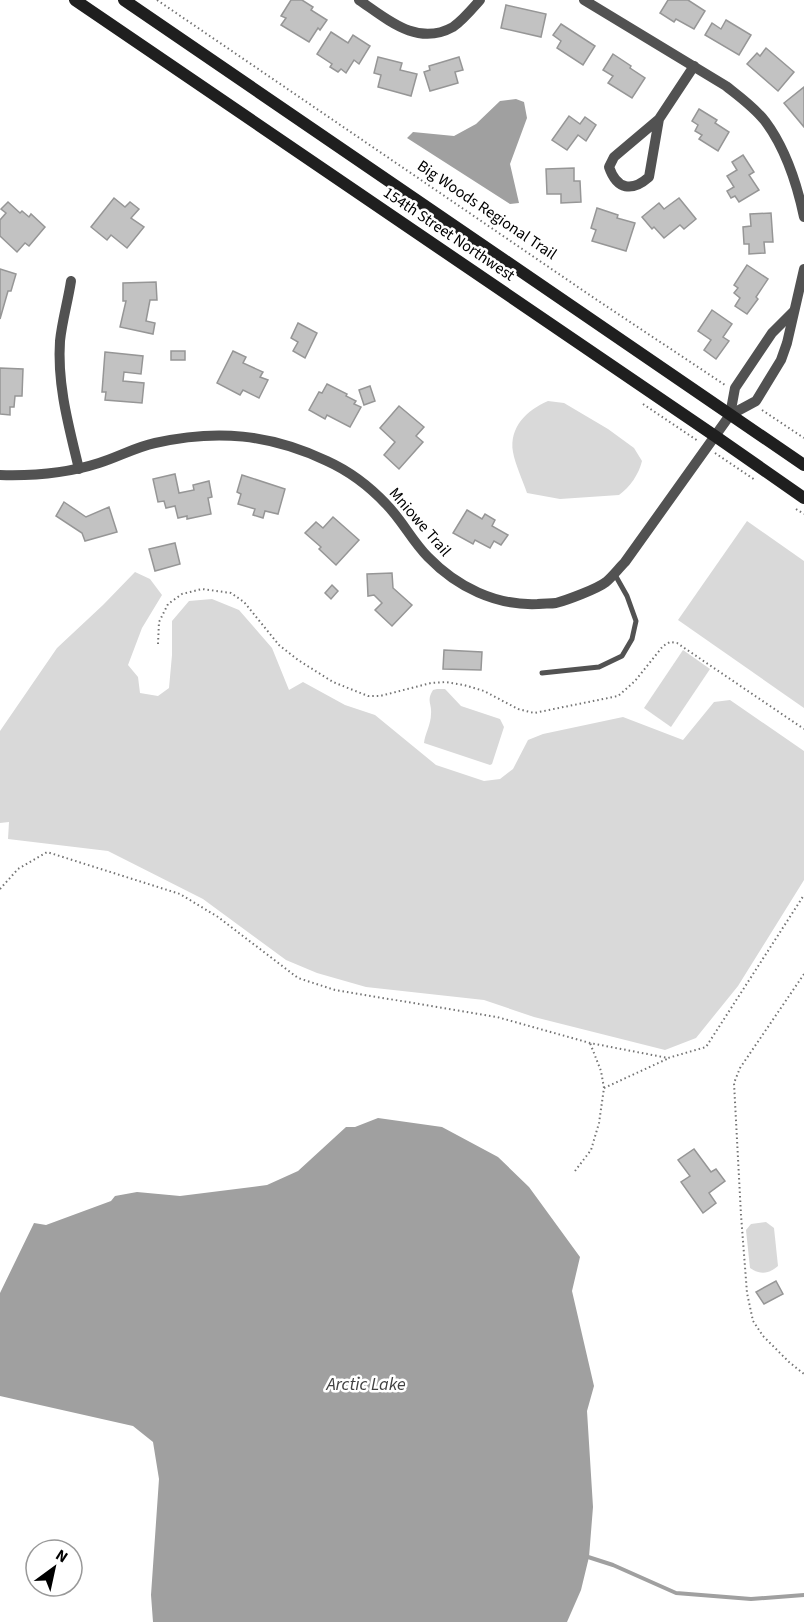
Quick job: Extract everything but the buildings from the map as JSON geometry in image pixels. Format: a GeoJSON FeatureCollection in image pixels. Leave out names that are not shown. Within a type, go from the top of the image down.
{"type":"FeatureCollection","features":[{"type":"Feature","properties":{"kind":"street","name":"154th Street Northwest"},"geometry":{"type":"LineString","coordinates":[[75,0],[804,498]]}},
{"type":"Feature","properties":{"kind":"street","name":"154th Street Northwest"},"geometry":{"type":"LineString","coordinates":[[124,0],[804,465]]}},
{"type":"Feature","properties":{"kind":"street"},"geometry":{"type":"LineString","coordinates":[[359,0],[397,26],[413,33],[432,34],[453,27],[480,0]]}},
{"type":"Feature","properties":{"kind":"street"},"geometry":{"type":"LineString","coordinates":[[584,0],[694,66],[746,101],[765,122],[780,146],[800,194],[804,217]]}},
{"type":"Feature","properties":{"kind":"street"},"geometry":{"type":"LineString","coordinates":[[659,119],[650,177],[642,184],[632,187],[622,186],[613,177],[609,167],[614,157],[659,119],[694,66]]}},
{"type":"Feature","properties":{"kind":"street"},"geometry":{"type":"LineString","coordinates":[[730,415],[756,401],[781,360],[799,314],[804,269]]}},
{"type":"Feature","properties":{"kind":"street"},"geometry":{"type":"LineString","coordinates":[[71,281],[60,341],[60,381],[79,469]]}},
{"type":"Feature","properties":{"kind":"street"},"geometry":{"type":"LineString","coordinates":[[730,415],[735,388],[772,333],[799,314]]}},
{"type":"Feature","properties":{"kind":"street","name":"Mniowe Trail"},"geometry":{"type":"LineString","coordinates":[[0,475],[43,474],[79,469],[152,443],[186,437],[224,434],[266,439],[329,461],[360,480],[386,504],[427,557],[447,574],[471,589],[492,598],[525,604],[555,603],[605,583],[625,562],[730,415]]}},
{"type":"Feature","properties":{"kind":"lane"},"geometry":{"type":"LineString","coordinates":[[542,674],[599,667],[622,656],[632,639],[636,621],[627,596],[614,573]]}},
{"type":"Feature","properties":{"kind":"path","name":"Big Woods Regional Trail"},"geometry":{"type":"LineString","coordinates":[[157,0],[735,392]]}},
{"type":"Feature","properties":{"kind":"path"},"geometry":{"type":"LineString","coordinates":[[752,403],[804,438]]}},
{"type":"Feature","properties":{"kind":"path"},"geometry":{"type":"LineString","coordinates":[[159,644],[159,622],[168,604],[182,594],[202,589],[231,593],[244,602],[279,645],[298,660],[333,682],[368,696],[380,696],[431,683],[446,682],[484,690],[518,708],[534,713],[618,696],[635,681],[663,646],[670,642],[677,643],[804,729]]}},
{"type":"Feature","properties":{"kind":"path"},"geometry":{"type":"LineString","coordinates":[[0,889],[18,869],[47,852],[180,894],[218,917],[298,978],[335,990],[497,1017],[590,1043],[668,1058]]}},
{"type":"Feature","properties":{"kind":"path"},"geometry":{"type":"LineString","coordinates":[[604,1088],[668,1058],[706,1047],[804,895]]}},
{"type":"Feature","properties":{"kind":"path"},"geometry":{"type":"LineString","coordinates":[[804,974],[740,1068],[734,1083],[747,1293],[753,1321],[763,1336],[804,1374]]}},
{"type":"Feature","properties":{"kind":"path"},"geometry":{"type":"LineString","coordinates":[[575,1171],[591,1150],[599,1123],[604,1088],[601,1071],[590,1043]]}},
{"type":"Feature","properties":{"kind":"shaded area"},"geometry":{"type":"Polygon","coordinates":[[[548,401],[564,403],[608,429],[634,448],[642,461],[641,466],[634,480],[619,495],[560,499],[527,493],[514,457],[512,443],[521,420],[533,409],[548,401]]]}},
{"type":"Feature","properties":{"kind":"shaded area"},"geometry":{"type":"Polygon","coordinates":[[[747,521],[804,561],[804,708],[678,620],[747,521]]]}},
{"type":"Feature","properties":{"kind":"shaded area"},"geometry":{"type":"Polygon","coordinates":[[[135,572],[150,579],[162,595],[142,628],[128,665],[138,677],[140,693],[158,696],[169,688],[172,621],[189,601],[212,599],[239,610],[272,648],[289,690],[303,682],[345,705],[375,715],[436,765],[484,781],[500,779],[513,769],[528,740],[543,734],[623,717],[683,740],[714,702],[730,700],[804,751],[804,880],[738,986],[696,1038],[665,1050],[534,1017],[484,1000],[366,987],[317,973],[286,960],[203,899],[108,851],[8,839],[9,822],[0,823],[0,731],[57,648],[135,572]]]}},
{"type":"Feature","properties":{"kind":"shaded area"},"geometry":{"type":"Polygon","coordinates":[[[683,650],[710,669],[671,727],[644,708],[683,650]]]}},
{"type":"Feature","properties":{"kind":"shaded area"},"geometry":{"type":"Polygon","coordinates":[[[445,689],[461,706],[500,719],[504,727],[492,764],[424,743],[431,718],[430,697],[433,690],[445,689]]]}},
{"type":"Feature","properties":{"kind":"shaded area"},"geometry":{"type":"Polygon","coordinates":[[[766,1222],[774,1228],[778,1266],[771,1271],[761,1273],[750,1268],[746,1230],[751,1224],[766,1222]]]}},
{"type":"Feature","properties":{"kind":"water"},"geometry":{"type":"Polygon","coordinates":[[[516,99],[524,102],[527,118],[510,164],[519,203],[510,204],[407,138],[413,132],[454,136],[476,124],[500,101],[516,99]]]}},
{"type":"Feature","properties":{"kind":"water","name":"Arctic Lake"},"geometry":{"type":"Polygon","coordinates":[[[378,1118],[442,1127],[498,1157],[529,1187],[580,1257],[572,1291],[594,1386],[587,1411],[593,1507],[589,1557],[581,1590],[567,1622],[153,1622],[151,1595],[159,1479],[153,1442],[133,1426],[0,1396],[0,1293],[34,1223],[46,1225],[111,1201],[115,1196],[137,1192],[180,1196],[267,1185],[298,1171],[346,1127],[355,1127],[378,1118]]]}},
{"type":"Feature","properties":{"kind":"waterway"},"geometry":{"type":"LineString","coordinates":[[585,1556],[613,1565],[676,1593],[751,1599],[804,1595]]}}]}
